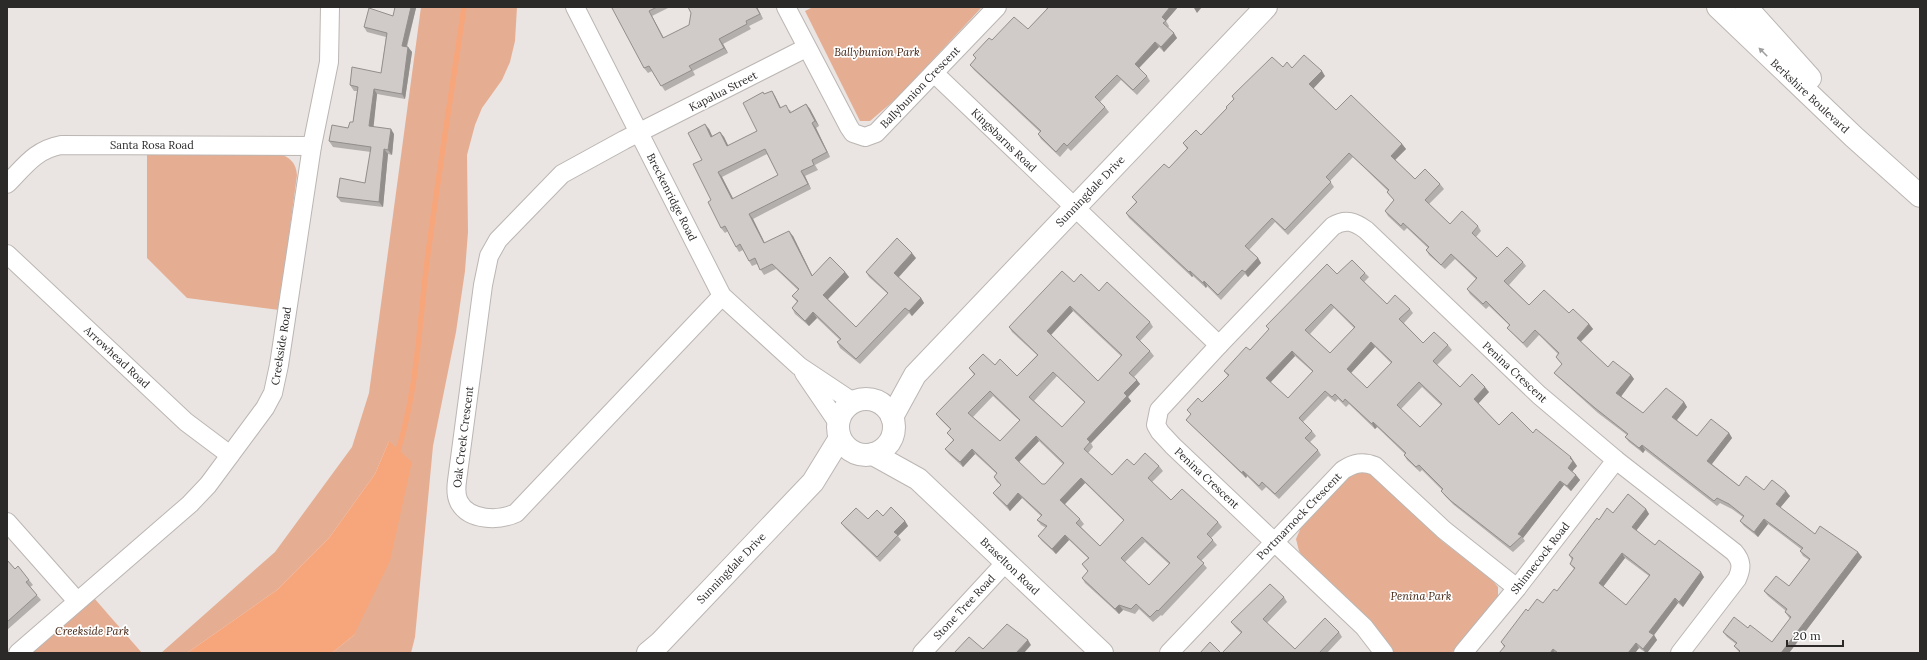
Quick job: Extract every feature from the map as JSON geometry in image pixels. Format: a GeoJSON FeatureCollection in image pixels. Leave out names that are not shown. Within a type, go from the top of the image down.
{"type":"FeatureCollection","features":[{"type":"Feature","properties":{"kind":"street","name":"Creekside Road"},"geometry":{"type":"LineString","coordinates":[[18,653],[76,601],[190,504],[208,485],[265,408],[276,384],[312,146],[329,55],[330,7]]}},
{"type":"Feature","properties":{"kind":"street","name":"Breckenridge Road"},"geometry":{"type":"LineString","coordinates":[[575,7],[722,296],[799,366],[862,401]]}},
{"type":"Feature","properties":{"kind":"street","name":"Ballybunion Crescent"},"geometry":{"type":"LineString","coordinates":[[786,7],[849,128],[853,133],[864,137],[876,133],[997,7]]}},
{"type":"Feature","properties":{"kind":"street","name":"Sunningdale Drive"},"geometry":{"type":"LineString","coordinates":[[892,424],[915,375],[1266,7]]}},
{"type":"Feature","properties":{"kind":"street","name":"Berkshire Boulevard"},"geometry":{"type":"LineString","coordinates":[[1718,7],[1854,137],[1895,175],[1913,189]]}},
{"type":"Feature","properties":{"kind":"street","name":"Berkshire Boulevard"},"geometry":{"type":"LineString","coordinates":[[1746,7],[1913,189]]}},
{"type":"Feature","properties":{"kind":"street","name":"Kapalua Street"},"geometry":{"type":"LineString","coordinates":[[640,133],[806,48]]}},
{"type":"Feature","properties":{"kind":"street","name":"Kingsbarns Road"},"geometry":{"type":"LineString","coordinates":[[934,73],[1075,207]]}},
{"type":"Feature","properties":{"kind":"street","name":"Oak Creek Crescent"},"geometry":{"type":"LineString","coordinates":[[640,133],[562,174],[507,230],[489,256],[483,285],[456,481],[457,497],[460,503],[470,513],[493,519],[503,518],[516,513],[722,296]]}},
{"type":"Feature","properties":{"kind":"street","name":"Santa Rosa Road"},"geometry":{"type":"LineString","coordinates":[[7,184],[34,155],[46,148],[61,145],[312,146]]}},
{"type":"Feature","properties":{"kind":"street"},"geometry":{"type":"LineString","coordinates":[[1075,207],[1219,345]]}},
{"type":"Feature","properties":{"kind":"street","name":"Penina Crescent"},"geometry":{"type":"LineString","coordinates":[[1384,653],[1364,627],[1275,541],[1173,446],[1160,432],[1156,425],[1159,410],[1219,345],[1333,226],[1345,221],[1357,223],[1539,395],[1616,460],[1739,557],[1741,571],[1737,579],[1680,653]]}},
{"type":"Feature","properties":{"kind":"street","name":"Arrowhead Road"},"geometry":{"type":"LineString","coordinates":[[7,254],[186,422],[230,455]]}},
{"type":"Feature","properties":{"kind":"street","name":"Breckenridge Road"},"geometry":{"type":"LineString","coordinates":[[799,366],[839,430]]}},
{"type":"Feature","properties":{"kind":"street","name":"Sunningdale Drive"},"geometry":{"type":"LineString","coordinates":[[862,401],[915,375]]}},
{"type":"Feature","properties":{"kind":"street"},"geometry":{"type":"LineString","coordinates":[[862,401],[880,402],[887,409],[892,424],[889,442],[882,450],[867,454],[848,449],[839,430],[840,414],[846,407],[862,401]]}},
{"type":"Feature","properties":{"kind":"street","name":"Braselton Road"},"geometry":{"type":"LineString","coordinates":[[892,424],[918,479]]}},
{"type":"Feature","properties":{"kind":"street","name":"Sunningdale Drive"},"geometry":{"type":"LineString","coordinates":[[648,653],[660,643],[813,482],[839,430]]}},
{"type":"Feature","properties":{"kind":"street","name":"Sunningdale Drive"},"geometry":{"type":"LineString","coordinates":[[813,482],[867,454]]}},
{"type":"Feature","properties":{"kind":"street","name":"Braselton Road"},"geometry":{"type":"LineString","coordinates":[[867,454],[918,479],[1102,653]]}},
{"type":"Feature","properties":{"kind":"street","name":"Shinnecock Road"},"geometry":{"type":"LineString","coordinates":[[1463,653],[1517,588],[1616,460]]}},
{"type":"Feature","properties":{"kind":"street","name":"Portmarnock Crescent"},"geometry":{"type":"LineString","coordinates":[[1169,653],[1343,470],[1354,464],[1368,464],[1375,466],[1434,521],[1480,560],[1517,588]]}},
{"type":"Feature","properties":{"kind":"street"},"geometry":{"type":"LineString","coordinates":[[7,522],[76,601]]}},
{"type":"Feature","properties":{"kind":"street","name":"Stone Tree Road"},"geometry":{"type":"LineString","coordinates":[[922,653],[1006,562]]}},
{"type":"Feature","properties":{"kind":"green space"},"geometry":{"type":"Polygon","coordinates":[[[421,7],[517,7],[515,41],[510,62],[502,80],[482,108],[475,125],[467,155],[468,232],[465,271],[456,332],[433,446],[415,637],[411,653],[332,653],[354,635],[389,441],[375,474],[329,538],[277,590],[187,653],[161,653],[275,552],[352,447],[369,393],[421,7]]]}},
{"type":"Feature","properties":{"kind":"green space","name":"Ballybunion Park"},"geometry":{"type":"Polygon","coordinates":[[[813,7],[982,7],[897,98],[870,121],[860,121],[805,11],[813,7]]]}},
{"type":"Feature","properties":{"kind":"green space"},"geometry":{"type":"Polygon","coordinates":[[[147,153],[279,154],[292,161],[297,175],[279,310],[187,298],[147,258],[147,153]]]}},
{"type":"Feature","properties":{"kind":"green space","name":"Penina Park"},"geometry":{"type":"Polygon","coordinates":[[[1360,471],[1367,472],[1373,476],[1442,541],[1492,580],[1498,587],[1498,599],[1464,643],[1451,653],[1393,653],[1366,617],[1302,556],[1299,551],[1296,539],[1302,525],[1347,477],[1360,471]]]}},
{"type":"Feature","properties":{"kind":"green space","name":"Creekside Park"},"geometry":{"type":"Polygon","coordinates":[[[94,598],[142,653],[32,653],[94,598]]]}},
{"type":"Feature","properties":{"kind":"shaded area"},"geometry":{"type":"Polygon","coordinates":[[[389,441],[412,462],[390,561],[354,635],[332,653],[187,653],[277,590],[329,538],[375,474],[389,441]]]}},
{"type":"Feature","properties":{"kind":"building"},"geometry":{"type":"Polygon","coordinates":[[[395,7],[411,7],[402,46],[408,47],[402,94],[374,89],[369,126],[391,129],[388,150],[384,149],[379,202],[337,197],[340,178],[365,183],[371,147],[329,141],[332,125],[348,128],[350,122],[353,122],[358,87],[350,85],[352,67],[381,73],[387,33],[364,27],[369,8],[393,16],[395,7]]]}},
{"type":"Feature","properties":{"kind":"building"},"geometry":{"type":"Polygon","coordinates":[[[657,7],[649,11],[663,38],[689,25],[691,13],[688,7],[756,7],[760,14],[746,21],[747,24],[719,39],[724,48],[689,66],[692,70],[661,86],[649,66],[644,68],[612,8],[657,7]]]}},
{"type":"Feature","properties":{"kind":"building"},"geometry":{"type":"Polygon","coordinates":[[[1047,7],[1170,7],[1162,17],[1166,21],[1163,23],[1174,33],[1161,47],[1155,42],[1135,64],[1147,76],[1133,90],[1117,75],[1095,97],[1105,107],[1067,146],[1064,143],[1056,152],[1038,134],[1041,131],[970,65],[976,58],[973,55],[989,38],[992,40],[1014,17],[1028,29],[1048,8],[1047,7]]]}},
{"type":"Feature","properties":{"kind":"building"},"geometry":{"type":"Polygon","coordinates":[[[1304,55],[1322,71],[1309,84],[1336,110],[1351,95],[1402,144],[1391,156],[1415,179],[1425,169],[1440,184],[1425,200],[1450,224],[1462,211],[1478,226],[1472,233],[1497,257],[1507,247],[1523,262],[1504,281],[1529,305],[1544,290],[1569,313],[1573,309],[1589,324],[1577,338],[1608,367],[1613,361],[1631,375],[1616,393],[1643,413],[1666,388],[1684,402],[1672,417],[1697,436],[1711,419],[1729,433],[1707,461],[1739,486],[1746,476],[1764,490],[1772,480],[1786,491],[1776,504],[1815,534],[1820,526],[1858,552],[1781,653],[1738,653],[1740,651],[1734,646],[1737,643],[1723,632],[1734,617],[1748,628],[1750,625],[1772,642],[1791,617],[1785,612],[1787,609],[1764,591],[1776,576],[1789,586],[1810,559],[1800,551],[1803,548],[1764,519],[1754,532],[1740,521],[1744,516],[1729,504],[1717,498],[1714,501],[1642,445],[1639,448],[1625,437],[1628,434],[1554,373],[1562,364],[1556,357],[1559,353],[1535,330],[1523,343],[1507,328],[1510,325],[1486,301],[1483,304],[1467,289],[1477,278],[1451,254],[1441,265],[1426,250],[1429,247],[1403,223],[1401,226],[1385,211],[1394,200],[1387,192],[1389,190],[1349,153],[1326,177],[1331,182],[1285,230],[1272,218],[1245,246],[1258,258],[1245,272],[1242,270],[1218,295],[1204,281],[1203,283],[1190,271],[1189,272],[1126,213],[1137,202],[1132,197],[1164,164],[1169,168],[1188,148],[1183,143],[1196,130],[1201,135],[1227,108],[1226,107],[1234,99],[1232,96],[1272,57],[1283,67],[1287,62],[1292,68],[1304,55]]]}},
{"type":"Feature","properties":{"kind":"building"},"geometry":{"type":"Polygon","coordinates":[[[772,91],[780,108],[786,105],[790,113],[806,104],[815,121],[812,123],[827,152],[812,160],[814,165],[801,171],[808,184],[749,214],[764,243],[789,231],[812,276],[830,257],[845,272],[823,295],[856,327],[888,293],[866,272],[897,238],[912,253],[894,273],[921,298],[909,311],[905,308],[856,359],[837,342],[841,339],[813,312],[805,321],[792,308],[798,301],[792,296],[799,289],[772,264],[760,270],[755,258],[749,261],[740,244],[736,247],[725,226],[721,228],[708,202],[711,200],[693,164],[702,160],[688,133],[705,124],[711,137],[720,132],[727,146],[757,131],[743,103],[763,92],[764,94],[772,91]],[[765,149],[718,172],[732,199],[778,175],[765,149]]]}},
{"type":"Feature","properties":{"kind":"building"},"geometry":{"type":"Polygon","coordinates":[[[1352,260],[1365,273],[1360,278],[1387,304],[1395,295],[1410,309],[1399,319],[1423,343],[1434,332],[1448,345],[1433,361],[1460,387],[1472,374],[1485,387],[1474,399],[1499,425],[1512,412],[1533,433],[1536,429],[1571,457],[1570,458],[1573,461],[1568,468],[1576,475],[1567,486],[1560,481],[1518,534],[1522,536],[1510,547],[1451,501],[1441,491],[1443,489],[1419,465],[1416,467],[1404,455],[1406,453],[1373,422],[1372,424],[1345,399],[1343,402],[1335,394],[1332,397],[1325,391],[1299,418],[1312,431],[1305,438],[1318,450],[1275,494],[1262,482],[1259,486],[1243,471],[1242,473],[1186,420],[1191,414],[1187,410],[1198,398],[1202,402],[1229,375],[1224,371],[1246,347],[1250,350],[1269,329],[1266,326],[1327,264],[1337,274],[1352,260]],[[1331,304],[1305,330],[1330,353],[1355,327],[1331,304]],[[1371,342],[1347,369],[1367,388],[1392,362],[1371,342]],[[1292,351],[1266,378],[1288,398],[1313,371],[1292,351]],[[1419,382],[1397,405],[1420,427],[1442,404],[1419,382]]]}},
{"type":"Feature","properties":{"kind":"building"},"geometry":{"type":"Polygon","coordinates":[[[1062,271],[1074,282],[1081,274],[1099,291],[1107,282],[1150,322],[1136,337],[1150,351],[1129,373],[1137,380],[1124,393],[1127,396],[1087,439],[1090,442],[1084,449],[1112,475],[1127,459],[1134,465],[1145,453],[1159,466],[1148,478],[1171,500],[1182,489],[1218,522],[1207,534],[1213,540],[1197,557],[1204,563],[1158,611],[1157,610],[1150,617],[1136,604],[1131,609],[1119,605],[1115,609],[1082,578],[1088,571],[1082,564],[1089,558],[1065,535],[1052,549],[1038,536],[1047,526],[1037,520],[1042,515],[1018,493],[1007,506],[993,493],[1001,485],[994,477],[997,473],[972,449],[960,462],[945,449],[954,440],[947,433],[951,429],[936,414],[975,374],[969,368],[983,354],[995,365],[1000,359],[1017,376],[1038,355],[1009,327],[1062,271]],[[1070,306],[1047,331],[1098,381],[1122,355],[1070,306]],[[1053,372],[1029,397],[1062,427],[1085,402],[1053,372]],[[990,391],[968,413],[1000,441],[1020,420],[990,391]],[[1036,436],[1015,458],[1042,484],[1045,484],[1064,463],[1036,436]],[[1081,478],[1060,500],[1080,519],[1076,523],[1100,546],[1124,520],[1081,478]],[[1142,537],[1121,558],[1149,585],[1170,563],[1142,537]]]}},
{"type":"Feature","properties":{"kind":"building"},"geometry":{"type":"Polygon","coordinates":[[[1628,494],[1646,509],[1632,527],[1655,545],[1659,540],[1701,572],[1679,602],[1675,598],[1649,632],[1654,635],[1643,649],[1636,643],[1628,653],[1558,653],[1553,649],[1550,653],[1499,653],[1505,646],[1501,642],[1526,609],[1528,611],[1537,599],[1543,603],[1554,589],[1557,591],[1575,568],[1570,564],[1573,558],[1569,555],[1597,518],[1599,520],[1607,508],[1613,513],[1628,494]],[[1622,553],[1599,583],[1626,605],[1650,575],[1622,553]]]}},
{"type":"Feature","properties":{"kind":"building"},"geometry":{"type":"Polygon","coordinates":[[[891,507],[905,521],[894,532],[898,535],[877,557],[841,523],[856,508],[868,519],[877,510],[883,516],[891,507]]]}},
{"type":"Feature","properties":{"kind":"building"},"geometry":{"type":"Polygon","coordinates":[[[7,560],[15,569],[18,566],[29,580],[26,582],[37,595],[7,622],[7,560]]]}},
{"type":"Feature","properties":{"kind":"building"},"geometry":{"type":"Polygon","coordinates":[[[1270,584],[1284,597],[1263,619],[1295,649],[1325,618],[1339,632],[1319,653],[1222,653],[1242,632],[1231,622],[1270,584]]]}},
{"type":"Feature","properties":{"kind":"building"},"geometry":{"type":"Polygon","coordinates":[[[1007,624],[1028,640],[1016,653],[954,653],[969,637],[983,649],[1007,624]]]}},
{"type":"Feature","properties":{"kind":"building"},"geometry":{"type":"Polygon","coordinates":[[[1210,642],[1221,653],[1200,653],[1210,642]]]}},
{"type":"Feature","properties":{"kind":"waterway"},"geometry":{"type":"LineString","coordinates":[[396,457],[409,407],[417,356],[428,254],[464,7]]}}]}
